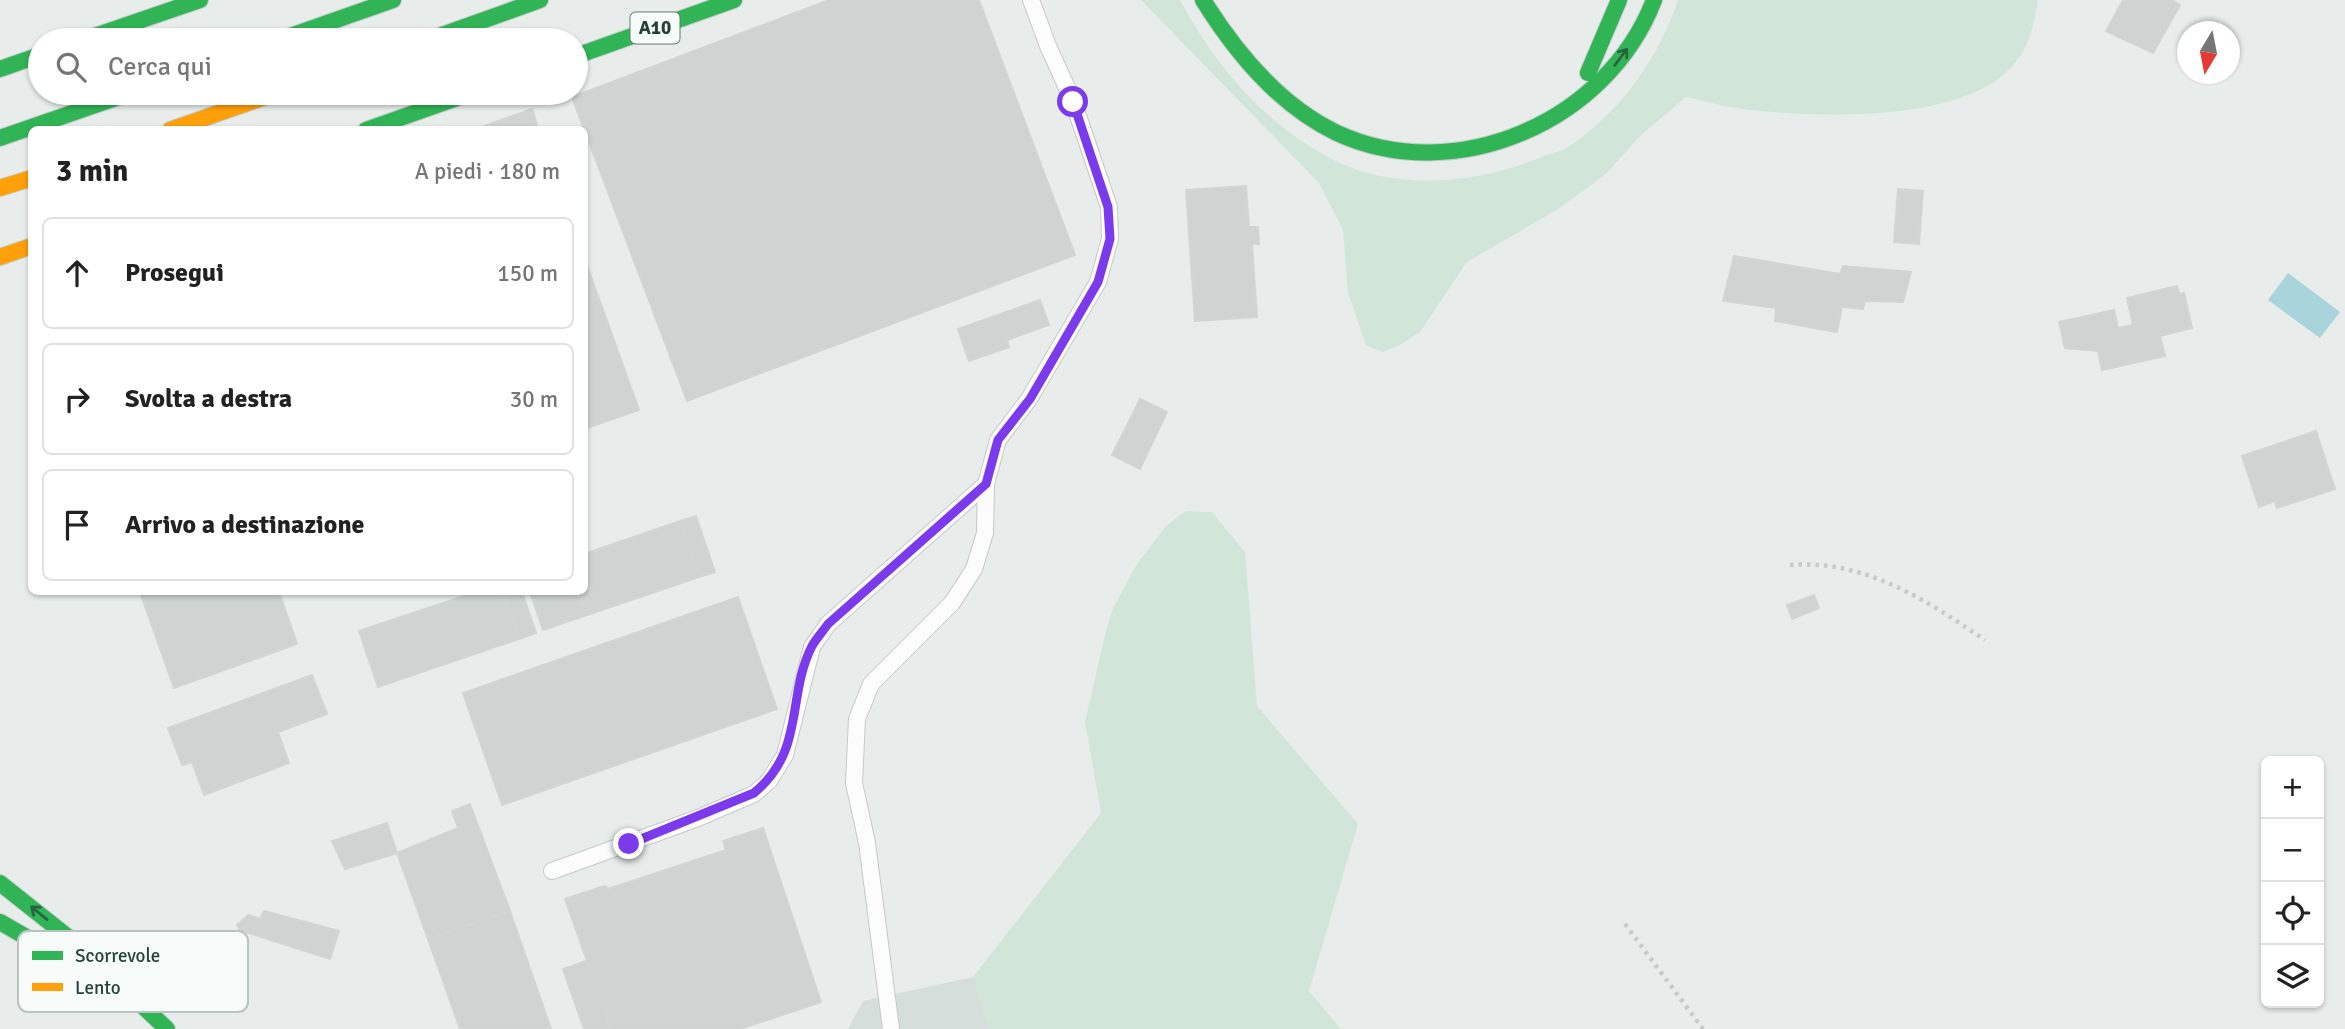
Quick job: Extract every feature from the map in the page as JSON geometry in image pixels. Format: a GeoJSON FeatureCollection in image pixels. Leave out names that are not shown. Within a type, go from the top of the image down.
{"type":"FeatureCollection","features":[{"type":"Feature","properties":{"kind":"highway"},"geometry":{"type":"LineString","coordinates":[[118,28],[200,0]]}},
{"type":"Feature","properties":{"kind":"highway"},"geometry":{"type":"LineString","coordinates":[[313,28],[393,0]]}},
{"type":"Feature","properties":{"kind":"highway"},"geometry":{"type":"LineString","coordinates":[[462,28],[540,0]]}},
{"type":"Feature","properties":{"kind":"highway","name":"A10"},"geometry":{"type":"LineString","coordinates":[[588,52],[733,0]]}},
{"type":"Feature","properties":{"kind":"highway"},"geometry":{"type":"LineString","coordinates":[[1203,0],[1223,32],[1254,70],[1291,103],[1330,129],[1378,147],[1433,152],[1475,151],[1524,134],[1573,104],[1616,65],[1635,38],[1654,0]]}},
{"type":"Feature","properties":{"kind":"highway"},"geometry":{"type":"LineString","coordinates":[[1573,104],[1619,0]]}},
{"type":"Feature","properties":{"kind":"highway"},"geometry":{"type":"LineString","coordinates":[[0,69],[28,59]]}},
{"type":"Feature","properties":{"kind":"highway"},"geometry":{"type":"LineString","coordinates":[[35,126],[95,105]]}},
{"type":"Feature","properties":{"kind":"highway"},"geometry":{"type":"LineString","coordinates":[[181,126],[242,105]]}},
{"type":"Feature","properties":{"kind":"highway"},"geometry":{"type":"LineString","coordinates":[[377,126],[437,105]]}},
{"type":"Feature","properties":{"kind":"highway"},"geometry":{"type":"LineString","coordinates":[[0,138],[28,128]]}},
{"type":"Feature","properties":{"kind":"highway"},"geometry":{"type":"LineString","coordinates":[[0,188],[28,179]]}},
{"type":"Feature","properties":{"kind":"highway"},"geometry":{"type":"LineString","coordinates":[[0,257],[28,247]]}},
{"type":"Feature","properties":{"kind":"highway"},"geometry":{"type":"LineString","coordinates":[[0,883],[60,931]]}},
{"type":"Feature","properties":{"kind":"highway"},"geometry":{"type":"LineString","coordinates":[[0,922],[18,932]]}},
{"type":"Feature","properties":{"kind":"highway"},"geometry":{"type":"LineString","coordinates":[[143,1012],[165,1027]]}},
{"type":"Feature","properties":{"kind":"highway"},"geometry":{"type":"LineString","coordinates":[[149,1012],[165,1027]]}},
{"type":"Feature","properties":{"kind":"lane"},"geometry":{"type":"LineString","coordinates":[[891,1029],[867,843],[854,783],[857,719],[872,684],[952,603],[974,569],[985,533],[986,484],[998,440],[1030,399],[1098,282],[1110,239],[1108,207],[1073,102],[1031,0]]}},
{"type":"Feature","properties":{"kind":"lane"},"geometry":{"type":"LineString","coordinates":[[552,871],[698,818],[754,793],[769,781],[785,755],[812,647],[820,636],[853,601],[986,484]]}},
{"type":"Feature","properties":{"kind":"path"},"geometry":{"type":"LineString","coordinates":[[1790,565],[1818,563],[1886,580],[1939,609],[1985,640]]}},
{"type":"Feature","properties":{"kind":"path"},"geometry":{"type":"LineString","coordinates":[[1625,924],[1703,1029]]}},
{"type":"Feature","properties":{"kind":"shaded area"},"geometry":{"type":"Polygon","coordinates":[[[973,977],[989,1029],[848,1029],[863,1001],[973,977]]]}},
{"type":"Feature","properties":{"kind":"green space"},"geometry":{"type":"Polygon","coordinates":[[[1141,0],[1180,0],[1209,47],[1242,89],[1261,109],[1304,143],[1353,168],[1380,176],[1436,180],[1492,173],[1563,150],[1573,144],[1608,114],[1637,80],[1661,41],[1678,0],[2038,0],[2028,42],[2014,64],[1991,84],[1961,98],[1926,107],[1847,115],[1743,109],[1686,97],[1641,135],[1605,175],[1558,209],[1467,262],[1420,332],[1383,352],[1366,345],[1348,293],[1343,230],[1319,183],[1141,0]]]}},
{"type":"Feature","properties":{"kind":"green space"},"geometry":{"type":"Polygon","coordinates":[[[1186,511],[1212,512],[1245,552],[1257,706],[1358,824],[1309,991],[1341,1029],[989,1029],[973,977],[1101,813],[1085,722],[1113,608],[1137,564],[1166,526],[1186,511]]]}},
{"type":"Feature","properties":{"kind":"water"},"geometry":{"type":"Polygon","coordinates":[[[2288,273],[2340,312],[2320,338],[2268,300],[2288,273]]]}},
{"type":"Feature","properties":{"kind":"building"},"geometry":{"type":"Polygon","coordinates":[[[829,0],[979,0],[1075,255],[687,401],[588,139],[588,126],[583,126],[575,105],[588,105],[588,91],[829,0]]]}},
{"type":"Feature","properties":{"kind":"building"},"geometry":{"type":"Polygon","coordinates":[[[2123,0],[2172,0],[2180,5],[2153,53],[2106,31],[2123,0]]]}},
{"type":"Feature","properties":{"kind":"building"},"geometry":{"type":"Polygon","coordinates":[[[532,109],[538,126],[484,126],[532,109]]]}},
{"type":"Feature","properties":{"kind":"building"},"geometry":{"type":"Polygon","coordinates":[[[1246,186],[1249,227],[1258,227],[1259,244],[1252,244],[1257,317],[1195,321],[1186,190],[1246,186]]]}},
{"type":"Feature","properties":{"kind":"building"},"geometry":{"type":"Polygon","coordinates":[[[1898,189],[1923,191],[1919,244],[1894,242],[1898,189]]]}},
{"type":"Feature","properties":{"kind":"building"},"geometry":{"type":"Polygon","coordinates":[[[1734,256],[1840,274],[1843,266],[1911,272],[1903,302],[1865,301],[1863,309],[1842,307],[1837,332],[1775,321],[1776,308],[1723,301],[1734,256]]]}},
{"type":"Feature","properties":{"kind":"building"},"geometry":{"type":"Polygon","coordinates":[[[588,268],[639,410],[588,428],[588,268]]]}},
{"type":"Feature","properties":{"kind":"building"},"geometry":{"type":"Polygon","coordinates":[[[2177,286],[2179,294],[2184,293],[2192,328],[2160,336],[2165,356],[2102,370],[2098,351],[2065,348],[2059,322],[2114,310],[2118,328],[2133,325],[2127,298],[2177,286]]]}},
{"type":"Feature","properties":{"kind":"building"},"geometry":{"type":"Polygon","coordinates":[[[1040,300],[1049,325],[1007,340],[1009,347],[969,361],[958,329],[1040,300]]]}},
{"type":"Feature","properties":{"kind":"building"},"geometry":{"type":"Polygon","coordinates":[[[1140,399],[1167,412],[1140,469],[1112,455],[1140,399]]]}},
{"type":"Feature","properties":{"kind":"building"},"geometry":{"type":"Polygon","coordinates":[[[2316,431],[2335,489],[2277,508],[2275,501],[2259,507],[2242,456],[2316,431]]]}},
{"type":"Feature","properties":{"kind":"building"},"geometry":{"type":"Polygon","coordinates":[[[696,516],[715,572],[699,577],[680,521],[696,516]]]}},
{"type":"Feature","properties":{"kind":"building"},"geometry":{"type":"Polygon","coordinates":[[[680,521],[699,577],[543,630],[531,595],[588,595],[588,553],[680,521]]]}},
{"type":"Feature","properties":{"kind":"building"},"geometry":{"type":"Polygon","coordinates":[[[141,595],[280,595],[297,644],[174,688],[141,595]]]}},
{"type":"Feature","properties":{"kind":"building"},"geometry":{"type":"Polygon","coordinates":[[[467,595],[504,595],[519,639],[378,687],[359,631],[467,595]]]}},
{"type":"Feature","properties":{"kind":"building"},"geometry":{"type":"Polygon","coordinates":[[[504,595],[523,595],[536,633],[519,639],[504,595]]]}},
{"type":"Feature","properties":{"kind":"building"},"geometry":{"type":"Polygon","coordinates":[[[1814,595],[1819,608],[1792,619],[1787,605],[1814,595]]]}},
{"type":"Feature","properties":{"kind":"building"},"geometry":{"type":"Polygon","coordinates":[[[738,597],[777,709],[502,805],[463,693],[738,597]]]}},
{"type":"Feature","properties":{"kind":"building"},"geometry":{"type":"Polygon","coordinates":[[[312,675],[327,714],[278,732],[289,763],[204,795],[192,762],[182,765],[168,728],[312,675]]]}},
{"type":"Feature","properties":{"kind":"building"},"geometry":{"type":"Polygon","coordinates":[[[470,804],[510,911],[428,939],[397,853],[458,828],[452,811],[470,804]]]}},
{"type":"Feature","properties":{"kind":"building"},"geometry":{"type":"Polygon","coordinates":[[[387,823],[397,853],[345,869],[332,841],[387,823]]]}},
{"type":"Feature","properties":{"kind":"building"},"geometry":{"type":"Polygon","coordinates":[[[763,828],[821,1002],[740,1029],[611,1029],[565,899],[605,886],[608,889],[726,850],[723,841],[763,828]]]}},
{"type":"Feature","properties":{"kind":"building"},"geometry":{"type":"Polygon","coordinates":[[[264,911],[339,931],[330,959],[252,934],[264,911]]]}},
{"type":"Feature","properties":{"kind":"building"},"geometry":{"type":"Polygon","coordinates":[[[510,911],[551,1029],[460,1029],[428,939],[510,911]]]}},
{"type":"Feature","properties":{"kind":"building"},"geometry":{"type":"Polygon","coordinates":[[[248,915],[261,919],[252,934],[240,930],[237,925],[248,915]]]}},
{"type":"Feature","properties":{"kind":"building"},"geometry":{"type":"Polygon","coordinates":[[[586,961],[611,1029],[584,1029],[563,969],[586,961]]]}},
{"type":"Feature","properties":{"kind":"traffic: fast"},"geometry":{"type":"LineString","coordinates":[[118,28],[200,0]]}},
{"type":"Feature","properties":{"kind":"traffic: fast"},"geometry":{"type":"LineString","coordinates":[[313,28],[393,0]]}},
{"type":"Feature","properties":{"kind":"traffic: fast"},"geometry":{"type":"LineString","coordinates":[[462,28],[540,0]]}},
{"type":"Feature","properties":{"kind":"traffic: fast"},"geometry":{"type":"LineString","coordinates":[[588,52],[734,0]]}},
{"type":"Feature","properties":{"kind":"traffic: fast"},"geometry":{"type":"LineString","coordinates":[[1203,0],[1230,39],[1261,76],[1278,93],[1316,122],[1337,133],[1383,148],[1430,152],[1477,147],[1523,132],[1565,110],[1602,80],[1632,43],[1654,0]]}},
{"type":"Feature","properties":{"kind":"traffic: fast"},"geometry":{"type":"LineString","coordinates":[[1588,73],[1619,0]]}},
{"type":"Feature","properties":{"kind":"traffic: fast"},"geometry":{"type":"LineString","coordinates":[[0,69],[28,59]]}},
{"type":"Feature","properties":{"kind":"traffic: fast"},"geometry":{"type":"LineString","coordinates":[[35,126],[95,105]]}},
{"type":"Feature","properties":{"kind":"traffic: fast"},"geometry":{"type":"LineString","coordinates":[[377,126],[437,105]]}},
{"type":"Feature","properties":{"kind":"traffic: fast"},"geometry":{"type":"LineString","coordinates":[[0,138],[28,128]]}},
{"type":"Feature","properties":{"kind":"traffic: fast"},"geometry":{"type":"LineString","coordinates":[[0,883],[60,931]]}},
{"type":"Feature","properties":{"kind":"traffic: fast"},"geometry":{"type":"LineString","coordinates":[[0,922],[18,932]]}},
{"type":"Feature","properties":{"kind":"traffic: fast"},"geometry":{"type":"LineString","coordinates":[[149,1012],[167,1029]]}},
{"type":"Feature","properties":{"kind":"traffic: slow"},"geometry":{"type":"LineString","coordinates":[[181,126],[242,105]]}},
{"type":"Feature","properties":{"kind":"traffic: slow"},"geometry":{"type":"LineString","coordinates":[[0,188],[28,179]]}},
{"type":"Feature","properties":{"kind":"traffic: slow"},"geometry":{"type":"LineString","coordinates":[[0,257],[28,247]]}},
{"type":"Feature","properties":{"kind":"route"},"geometry":{"type":"LineString","coordinates":[[629,844],[754,793],[769,781],[785,755],[812,647],[828,624],[986,484],[998,440],[1030,399],[1098,282],[1110,239],[1108,207],[1073,102]]}}]}
